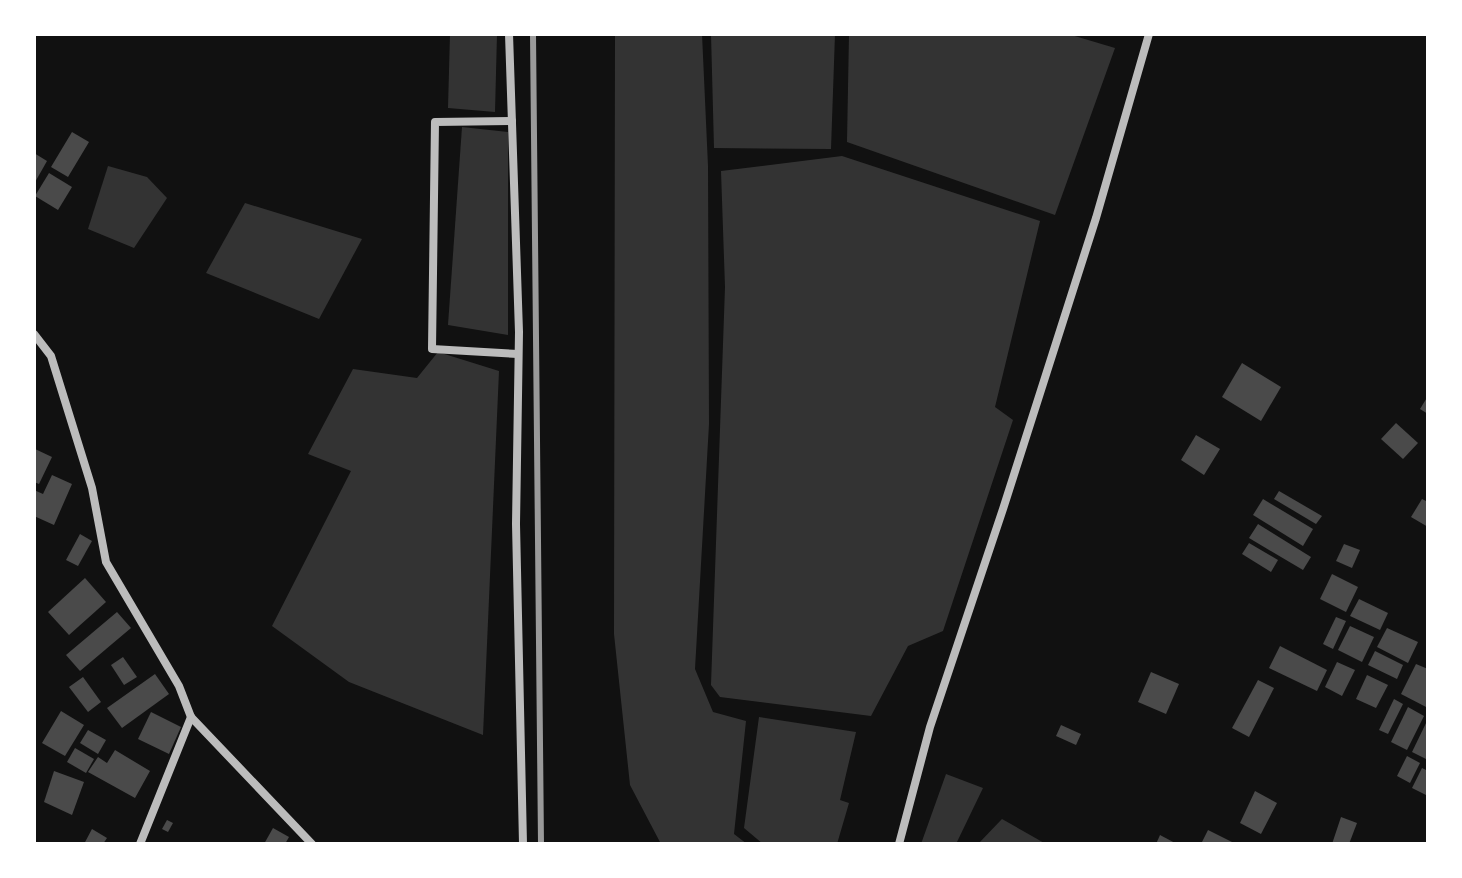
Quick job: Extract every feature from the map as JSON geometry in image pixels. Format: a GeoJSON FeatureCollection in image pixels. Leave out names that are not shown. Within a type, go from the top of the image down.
{"type":"FeatureCollection","features":[{"type":"Feature","properties":{"kind":"street"},"geometry":{"type":"LineString","coordinates":[[509,34],[518,354],[516,524],[523,844]]}},
{"type":"Feature","properties":{"kind":"street"},"geometry":{"type":"LineString","coordinates":[[899,844],[930,727],[1092,232],[1149,34]]}},
{"type":"Feature","properties":{"kind":"street"},"geometry":{"type":"LineString","coordinates":[[512,121],[435,122],[432,349],[518,354]]}},
{"type":"Feature","properties":{"kind":"street"},"geometry":{"type":"LineString","coordinates":[[34,334],[51,356],[92,488],[106,562],[179,686],[191,717],[312,844]]}},
{"type":"Feature","properties":{"kind":"street"},"geometry":{"type":"LineString","coordinates":[[140,844],[191,717]]}},
{"type":"Feature","properties":{"kind":"shaded area"},"geometry":{"type":"Polygon","coordinates":[[[450,34],[497,34],[495,112],[448,108],[450,34]]]}},
{"type":"Feature","properties":{"kind":"shaded area"},"geometry":{"type":"Polygon","coordinates":[[[615,34],[702,34],[708,166],[709,424],[695,669],[713,712],[746,721],[734,834],[747,844],[661,844],[630,785],[614,634],[615,34]]]}},
{"type":"Feature","properties":{"kind":"shaded area"},"geometry":{"type":"Polygon","coordinates":[[[711,34],[835,34],[831,149],[714,148],[711,34]]]}},
{"type":"Feature","properties":{"kind":"shaded area"},"geometry":{"type":"Polygon","coordinates":[[[849,34],[1068,34],[1115,48],[1055,215],[847,142],[849,34]]]}},
{"type":"Feature","properties":{"kind":"shaded area"},"geometry":{"type":"Polygon","coordinates":[[[462,127],[508,132],[508,335],[448,325],[462,127]]]}},
{"type":"Feature","properties":{"kind":"shaded area"},"geometry":{"type":"Polygon","coordinates":[[[842,156],[1040,221],[995,407],[1013,420],[943,631],[908,646],[871,716],[720,697],[711,685],[725,287],[721,171],[842,156]]]}},
{"type":"Feature","properties":{"kind":"shaded area"},"geometry":{"type":"Polygon","coordinates":[[[108,166],[147,177],[167,198],[134,248],[88,229],[108,166]]]}},
{"type":"Feature","properties":{"kind":"shaded area"},"geometry":{"type":"Polygon","coordinates":[[[245,203],[362,239],[319,319],[206,273],[245,203]]]}},
{"type":"Feature","properties":{"kind":"shaded area"},"geometry":{"type":"Polygon","coordinates":[[[438,352],[499,371],[483,735],[349,682],[272,626],[351,471],[308,454],[353,369],[417,378],[438,352]]]}},
{"type":"Feature","properties":{"kind":"shaded area"},"geometry":{"type":"Polygon","coordinates":[[[759,717],[856,732],[840,800],[849,803],[837,844],[763,844],[744,828],[759,717]]]}},
{"type":"Feature","properties":{"kind":"shaded area"},"geometry":{"type":"Polygon","coordinates":[[[946,774],[983,788],[956,844],[921,844],[946,774]]]}},
{"type":"Feature","properties":{"kind":"shaded area"},"geometry":{"type":"Polygon","coordinates":[[[1002,819],[1046,844],[978,844],[1002,819]]]}},
{"type":"Feature","properties":{"kind":"building"},"geometry":{"type":"Polygon","coordinates":[[[72,132],[89,142],[68,177],[51,167],[72,132]]]}},
{"type":"Feature","properties":{"kind":"building"},"geometry":{"type":"Polygon","coordinates":[[[34,153],[47,161],[34,184],[34,153]]]}},
{"type":"Feature","properties":{"kind":"building"},"geometry":{"type":"Polygon","coordinates":[[[49,173],[72,187],[58,210],[35,196],[49,173]]]}},
{"type":"Feature","properties":{"kind":"building"},"geometry":{"type":"Polygon","coordinates":[[[1242,363],[1281,387],[1261,421],[1222,397],[1242,363]]]}},
{"type":"Feature","properties":{"kind":"building"},"geometry":{"type":"Polygon","coordinates":[[[1428,396],[1428,414],[1420,409],[1428,396]]]}},
{"type":"Feature","properties":{"kind":"building"},"geometry":{"type":"Polygon","coordinates":[[[1396,423],[1418,443],[1403,459],[1381,439],[1396,423]]]}},
{"type":"Feature","properties":{"kind":"building"},"geometry":{"type":"Polygon","coordinates":[[[1196,435],[1220,449],[1204,475],[1181,460],[1196,435]]]}},
{"type":"Feature","properties":{"kind":"building"},"geometry":{"type":"Polygon","coordinates":[[[35,449],[52,457],[39,484],[34,482],[35,449]]]}},
{"type":"Feature","properties":{"kind":"building"},"geometry":{"type":"Polygon","coordinates":[[[52,475],[72,484],[54,525],[34,516],[34,490],[43,494],[52,475]]]}},
{"type":"Feature","properties":{"kind":"building"},"geometry":{"type":"Polygon","coordinates":[[[1279,491],[1322,516],[1316,524],[1274,499],[1279,491]]]}},
{"type":"Feature","properties":{"kind":"building"},"geometry":{"type":"Polygon","coordinates":[[[1263,499],[1313,529],[1303,546],[1253,515],[1263,499]]]}},
{"type":"Feature","properties":{"kind":"building"},"geometry":{"type":"Polygon","coordinates":[[[1422,499],[1428,502],[1428,527],[1411,517],[1422,499]]]}},
{"type":"Feature","properties":{"kind":"building"},"geometry":{"type":"Polygon","coordinates":[[[1258,524],[1311,557],[1303,570],[1249,538],[1258,524]]]}},
{"type":"Feature","properties":{"kind":"building"},"geometry":{"type":"Polygon","coordinates":[[[80,534],[92,541],[78,566],[66,560],[80,534]]]}},
{"type":"Feature","properties":{"kind":"building"},"geometry":{"type":"Polygon","coordinates":[[[1249,543],[1278,560],[1271,572],[1242,554],[1249,543]]]}},
{"type":"Feature","properties":{"kind":"building"},"geometry":{"type":"Polygon","coordinates":[[[1344,544],[1360,550],[1352,568],[1336,561],[1344,544]]]}},
{"type":"Feature","properties":{"kind":"building"},"geometry":{"type":"Polygon","coordinates":[[[1332,574],[1358,587],[1346,612],[1320,599],[1332,574]]]}},
{"type":"Feature","properties":{"kind":"building"},"geometry":{"type":"Polygon","coordinates":[[[85,578],[106,602],[69,635],[48,612],[85,578]]]}},
{"type":"Feature","properties":{"kind":"building"},"geometry":{"type":"Polygon","coordinates":[[[1359,599],[1388,613],[1380,630],[1350,616],[1359,599]]]}},
{"type":"Feature","properties":{"kind":"building"},"geometry":{"type":"Polygon","coordinates":[[[117,612],[131,628],[80,671],[66,655],[117,612]]]}},
{"type":"Feature","properties":{"kind":"building"},"geometry":{"type":"Polygon","coordinates":[[[1336,617],[1346,621],[1333,649],[1323,644],[1336,617]]]}},
{"type":"Feature","properties":{"kind":"building"},"geometry":{"type":"Polygon","coordinates":[[[1350,626],[1374,637],[1362,662],[1338,650],[1350,626]]]}},
{"type":"Feature","properties":{"kind":"building"},"geometry":{"type":"Polygon","coordinates":[[[1387,628],[1418,642],[1408,663],[1377,647],[1387,628]]]}},
{"type":"Feature","properties":{"kind":"building"},"geometry":{"type":"Polygon","coordinates":[[[1280,646],[1327,670],[1317,691],[1269,668],[1280,646]]]}},
{"type":"Feature","properties":{"kind":"building"},"geometry":{"type":"Polygon","coordinates":[[[1375,651],[1403,665],[1397,679],[1368,665],[1375,651]]]}},
{"type":"Feature","properties":{"kind":"building"},"geometry":{"type":"Polygon","coordinates":[[[123,657],[137,677],[124,685],[111,665],[123,657]]]}},
{"type":"Feature","properties":{"kind":"building"},"geometry":{"type":"Polygon","coordinates":[[[1337,662],[1355,670],[1342,696],[1325,687],[1337,662]]]}},
{"type":"Feature","properties":{"kind":"building"},"geometry":{"type":"Polygon","coordinates":[[[1416,664],[1428,669],[1428,708],[1401,694],[1416,664]]]}},
{"type":"Feature","properties":{"kind":"building"},"geometry":{"type":"Polygon","coordinates":[[[1151,672],[1179,684],[1166,714],[1138,702],[1151,672]]]}},
{"type":"Feature","properties":{"kind":"building"},"geometry":{"type":"Polygon","coordinates":[[[155,674],[169,694],[122,728],[107,708],[155,674]]]}},
{"type":"Feature","properties":{"kind":"building"},"geometry":{"type":"Polygon","coordinates":[[[1367,675],[1388,685],[1376,708],[1356,699],[1367,675]]]}},
{"type":"Feature","properties":{"kind":"building"},"geometry":{"type":"Polygon","coordinates":[[[83,677],[101,702],[88,712],[69,687],[83,677]]]}},
{"type":"Feature","properties":{"kind":"building"},"geometry":{"type":"Polygon","coordinates":[[[1258,680],[1274,688],[1249,737],[1232,728],[1258,680]]]}},
{"type":"Feature","properties":{"kind":"building"},"geometry":{"type":"Polygon","coordinates":[[[1394,699],[1403,704],[1388,734],[1379,730],[1394,699]]]}},
{"type":"Feature","properties":{"kind":"building"},"geometry":{"type":"Polygon","coordinates":[[[1408,707],[1424,716],[1407,750],[1391,742],[1408,707]]]}},
{"type":"Feature","properties":{"kind":"building"},"geometry":{"type":"Polygon","coordinates":[[[61,711],[84,725],[65,756],[42,743],[61,711]]]}},
{"type":"Feature","properties":{"kind":"building"},"geometry":{"type":"Polygon","coordinates":[[[151,712],[181,727],[169,754],[138,739],[151,712]]]}},
{"type":"Feature","properties":{"kind":"building"},"geometry":{"type":"Polygon","coordinates":[[[1428,719],[1428,760],[1412,752],[1428,719]]]}},
{"type":"Feature","properties":{"kind":"building"},"geometry":{"type":"Polygon","coordinates":[[[1061,725],[1081,734],[1076,745],[1056,736],[1061,725]]]}},
{"type":"Feature","properties":{"kind":"building"},"geometry":{"type":"Polygon","coordinates":[[[88,730],[106,740],[98,754],[80,743],[88,730]]]}},
{"type":"Feature","properties":{"kind":"building"},"geometry":{"type":"Polygon","coordinates":[[[75,748],[94,759],[86,773],[67,762],[75,748]]]}},
{"type":"Feature","properties":{"kind":"building"},"geometry":{"type":"Polygon","coordinates":[[[115,750],[150,771],[135,798],[88,772],[98,757],[107,763],[115,750]]]}},
{"type":"Feature","properties":{"kind":"building"},"geometry":{"type":"Polygon","coordinates":[[[1407,756],[1420,763],[1410,783],[1397,776],[1407,756]]]}},
{"type":"Feature","properties":{"kind":"building"},"geometry":{"type":"Polygon","coordinates":[[[1422,768],[1428,771],[1428,796],[1412,788],[1422,768]]]}},
{"type":"Feature","properties":{"kind":"building"},"geometry":{"type":"Polygon","coordinates":[[[54,771],[84,782],[72,815],[44,802],[54,771]]]}},
{"type":"Feature","properties":{"kind":"building"},"geometry":{"type":"Polygon","coordinates":[[[1255,791],[1277,803],[1261,834],[1240,823],[1255,791]]]}},
{"type":"Feature","properties":{"kind":"building"},"geometry":{"type":"Polygon","coordinates":[[[1341,817],[1357,823],[1349,844],[1332,844],[1341,817]]]}},
{"type":"Feature","properties":{"kind":"building"},"geometry":{"type":"Polygon","coordinates":[[[167,820],[173,823],[168,832],[162,829],[167,820]]]}},
{"type":"Feature","properties":{"kind":"building"},"geometry":{"type":"Polygon","coordinates":[[[273,828],[289,837],[285,844],[264,844],[273,828]]]}},
{"type":"Feature","properties":{"kind":"building"},"geometry":{"type":"Polygon","coordinates":[[[92,829],[107,838],[103,844],[84,844],[92,829]]]}},
{"type":"Feature","properties":{"kind":"building"},"geometry":{"type":"Polygon","coordinates":[[[1208,830],[1236,844],[1201,844],[1208,830]]]}},
{"type":"Feature","properties":{"kind":"building"},"geometry":{"type":"Polygon","coordinates":[[[1160,835],[1177,844],[1156,844],[1160,835]]]}},
{"type":"Feature","properties":{"kind":"railway"},"geometry":{"type":"LineString","coordinates":[[533,34],[541,844]]}}]}
